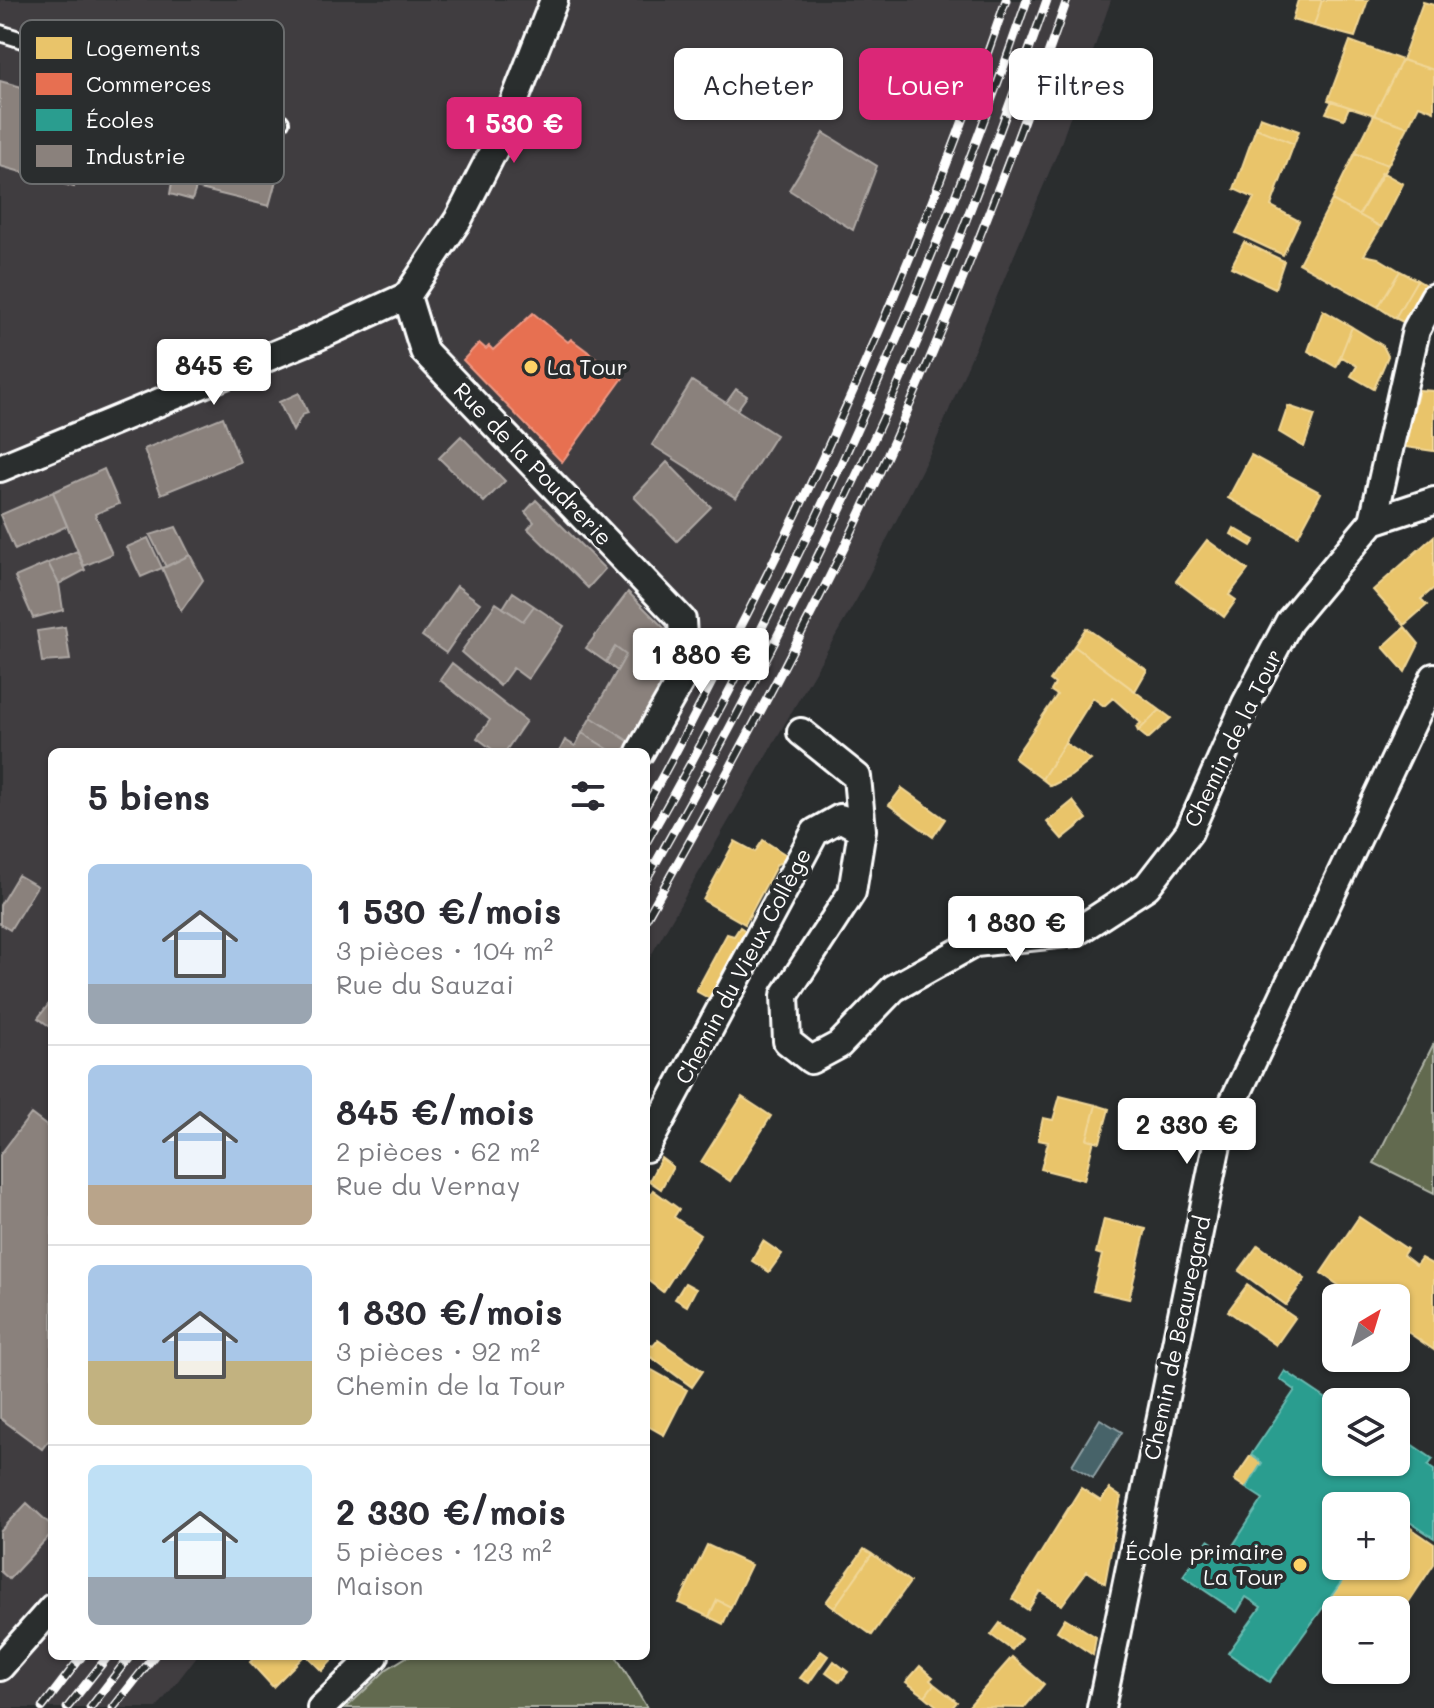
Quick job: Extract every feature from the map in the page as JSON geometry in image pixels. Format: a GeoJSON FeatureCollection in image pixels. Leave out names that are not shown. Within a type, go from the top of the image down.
{"type":"FeatureCollection","features":[{"type":"Feature","properties":{"kind":"street"},"geometry":{"type":"LineString","coordinates":[[0,468],[317,337],[407,296],[458,220],[500,138],[554,0]]}},
{"type":"Feature","properties":{"kind":"street","name":"Rue de la Poudrerie"},"geometry":{"type":"LineString","coordinates":[[407,296],[424,351],[682,620],[685,673],[642,748]]}},
{"type":"Feature","properties":{"kind":"street"},"geometry":{"type":"LineString","coordinates":[[1373,521],[1416,330],[1434,297]]}},
{"type":"Feature","properties":{"kind":"street"},"geometry":{"type":"LineString","coordinates":[[1373,521],[1434,501]]}},
{"type":"Feature","properties":{"kind":"street","name":"Chemin de la Tour"},"geometry":{"type":"LineString","coordinates":[[801,732],[857,777],[862,830],[852,892],[785,995],[787,1041],[811,1060],[839,1045],[894,988],[975,943],[1076,932],[1147,886],[1189,832],[1246,703],[1289,622],[1373,521]]}},
{"type":"Feature","properties":{"kind":"street","name":"Chemin de Beauregard"},"geometry":{"type":"LineString","coordinates":[[1101,1708],[1220,1130],[1434,677]]}},
{"type":"Feature","properties":{"kind":"street","name":"Chemin du Vieux Collège"},"geometry":{"type":"LineString","coordinates":[[650,1141],[815,832],[840,818],[862,830]]}},
{"type":"Feature","properties":{"kind":"street"},"geometry":{"type":"LineString","coordinates":[[0,1667],[48,1613]]}},
{"type":"Feature","properties":{"kind":"street"},"geometry":{"type":"LineString","coordinates":[[321,1708],[371,1660]]}},
{"type":"Feature","properties":{"kind":"lane"},"geometry":{"type":"LineString","coordinates":[[0,33],[20,39]]}},
{"type":"Feature","properties":{"kind":"shaded area"},"geometry":{"type":"Polygon","coordinates":[[[0,0],[1111,0],[1094,48],[1009,48],[1009,120],[1069,120],[1059,149],[936,441],[858,597],[650,957],[650,748],[48,748],[48,1660],[194,1660],[157,1708],[0,1708],[0,0]]]}},
{"type":"Feature","properties":{"kind":"green space"},"geometry":{"type":"Polygon","coordinates":[[[1434,1043],[1434,1193],[1374,1163],[1434,1043]]]}},
{"type":"Feature","properties":{"kind":"green space"},"geometry":{"type":"Polygon","coordinates":[[[402,1660],[618,1660],[647,1708],[346,1708],[387,1669],[402,1660]]]}},
{"type":"Feature","properties":{"kind":"water"},"geometry":{"type":"Polygon","coordinates":[[[1100,1419],[1122,1432],[1093,1478],[1072,1465],[1100,1419]]]}},
{"type":"Feature","properties":{"kind":"building: Logements"},"geometry":{"type":"Polygon","coordinates":[[[1298,0],[1322,0],[1314,26],[1292,20],[1298,0]]]}},
{"type":"Feature","properties":{"kind":"building: Logements"},"geometry":{"type":"Polygon","coordinates":[[[1322,0],[1368,0],[1355,37],[1314,26],[1322,0]]]}},
{"type":"Feature","properties":{"kind":"building: Logements"},"geometry":{"type":"Polygon","coordinates":[[[1423,2],[1434,5],[1434,70],[1402,60],[1423,2]]]}},
{"type":"Feature","properties":{"kind":"building: Logements"},"geometry":{"type":"Polygon","coordinates":[[[1350,41],[1402,60],[1374,115],[1328,100],[1350,41]]]}},
{"type":"Feature","properties":{"kind":"building: Logements"},"geometry":{"type":"Polygon","coordinates":[[[1402,60],[1434,70],[1434,111],[1419,105],[1408,127],[1374,115],[1402,60]]]}},
{"type":"Feature","properties":{"kind":"building: Logements"},"geometry":{"type":"Polygon","coordinates":[[[1332,101],[1349,107],[1344,119],[1326,113],[1332,101]]]}},
{"type":"Feature","properties":{"kind":"building: Logements"},"geometry":{"type":"Polygon","coordinates":[[[1374,115],[1408,127],[1388,165],[1355,153],[1374,115]]]}},
{"type":"Feature","properties":{"kind":"building: Logements"},"geometry":{"type":"Polygon","coordinates":[[[1260,117],[1299,131],[1294,144],[1256,128],[1260,117]]]}},
{"type":"Feature","properties":{"kind":"building: Logements"},"geometry":{"type":"Polygon","coordinates":[[[1256,128],[1294,144],[1271,206],[1299,221],[1283,255],[1236,233],[1254,198],[1234,189],[1256,128]]]}},
{"type":"Feature","properties":{"kind":"building: Logements"},"geometry":{"type":"Polygon","coordinates":[[[1355,153],[1388,165],[1359,215],[1332,200],[1355,153]]]}},
{"type":"Feature","properties":{"kind":"building: Logements"},"geometry":{"type":"Polygon","coordinates":[[[1382,172],[1403,184],[1381,227],[1359,215],[1382,172]]]}},
{"type":"Feature","properties":{"kind":"building: Logements"},"geometry":{"type":"Polygon","coordinates":[[[1332,200],[1381,227],[1364,255],[1378,258],[1400,271],[1378,307],[1299,263],[1332,200]]]}},
{"type":"Feature","properties":{"kind":"building: Logements"},"geometry":{"type":"Polygon","coordinates":[[[1244,242],[1284,261],[1275,288],[1231,267],[1244,242]]]}},
{"type":"Feature","properties":{"kind":"building: Logements"},"geometry":{"type":"Polygon","coordinates":[[[1400,271],[1417,280],[1395,318],[1378,307],[1400,271]]]}},
{"type":"Feature","properties":{"kind":"building: Logements"},"geometry":{"type":"Polygon","coordinates":[[[1417,280],[1429,287],[1409,325],[1395,318],[1417,280]]]}},
{"type":"Feature","properties":{"kind":"building: Logements"},"geometry":{"type":"Polygon","coordinates":[[[1323,310],[1352,327],[1336,367],[1308,351],[1323,310]]]}},
{"type":"Feature","properties":{"kind":"building: Logements"},"geometry":{"type":"Polygon","coordinates":[[[1352,327],[1383,346],[1388,356],[1374,389],[1351,376],[1357,366],[1342,357],[1336,367],[1352,327]]]}},
{"type":"Feature","properties":{"kind":"building: Logements"},"geometry":{"type":"Polygon","coordinates":[[[1419,390],[1434,391],[1434,451],[1405,447],[1419,390]]]}},
{"type":"Feature","properties":{"kind":"building: Logements"},"geometry":{"type":"Polygon","coordinates":[[[1288,406],[1315,415],[1304,447],[1279,432],[1288,406]]]}},
{"type":"Feature","properties":{"kind":"building: Logements"},"geometry":{"type":"Polygon","coordinates":[[[1251,455],[1321,493],[1298,536],[1228,498],[1251,455]]]}},
{"type":"Feature","properties":{"kind":"building: Logements"},"geometry":{"type":"Polygon","coordinates":[[[1234,528],[1255,540],[1251,546],[1231,534],[1234,528]]]}},
{"type":"Feature","properties":{"kind":"building: Logements"},"geometry":{"type":"Polygon","coordinates":[[[1434,536],[1434,588],[1421,599],[1427,605],[1404,625],[1373,590],[1434,536]]]}},
{"type":"Feature","properties":{"kind":"building: Logements"},"geometry":{"type":"Polygon","coordinates":[[[1207,540],[1248,570],[1229,595],[1236,600],[1224,617],[1176,581],[1207,540]]]}},
{"type":"Feature","properties":{"kind":"building: Logements"},"geometry":{"type":"Polygon","coordinates":[[[1405,627],[1419,644],[1405,672],[1383,647],[1405,627]]]}},
{"type":"Feature","properties":{"kind":"building: Logements"},"geometry":{"type":"Polygon","coordinates":[[[1086,628],[1147,670],[1135,691],[1074,646],[1086,628]]]}},
{"type":"Feature","properties":{"kind":"building: Logements"},"geometry":{"type":"Polygon","coordinates":[[[1074,646],[1160,710],[1138,731],[1136,727],[1141,723],[1113,698],[1104,706],[1093,698],[1042,779],[1014,758],[1057,695],[1051,691],[1055,684],[1050,680],[1074,646]]]}},
{"type":"Feature","properties":{"kind":"building: Logements"},"geometry":{"type":"Polygon","coordinates":[[[1160,710],[1171,718],[1148,739],[1138,731],[1160,710]]]}},
{"type":"Feature","properties":{"kind":"building: Logements"},"geometry":{"type":"Polygon","coordinates":[[[1065,743],[1091,760],[1071,776],[1051,786],[1042,779],[1065,743]]]}},
{"type":"Feature","properties":{"kind":"building: Logements"},"geometry":{"type":"Polygon","coordinates":[[[902,788],[945,819],[933,837],[889,805],[902,788]]]}},
{"type":"Feature","properties":{"kind":"building: Logements"},"geometry":{"type":"Polygon","coordinates":[[[1073,801],[1087,819],[1062,839],[1047,822],[1073,801]]]}},
{"type":"Feature","properties":{"kind":"building: Logements"},"geometry":{"type":"Polygon","coordinates":[[[763,840],[791,858],[777,864],[745,924],[703,900],[735,841],[755,852],[763,840]]]}},
{"type":"Feature","properties":{"kind":"building: Logements"},"geometry":{"type":"Polygon","coordinates":[[[740,927],[749,933],[712,1000],[696,991],[727,934],[734,936],[740,927]]]}},
{"type":"Feature","properties":{"kind":"building: Logements"},"geometry":{"type":"Polygon","coordinates":[[[1060,1096],[1096,1105],[1087,1139],[1094,1140],[1084,1180],[1041,1169],[1048,1142],[1038,1140],[1043,1118],[1053,1120],[1060,1096]]]}},
{"type":"Feature","properties":{"kind":"building: Logements"},"geometry":{"type":"Polygon","coordinates":[[[742,1097],[771,1116],[730,1181],[701,1162],[742,1097]]]}},
{"type":"Feature","properties":{"kind":"building: Logements"},"geometry":{"type":"Polygon","coordinates":[[[1096,1105],[1109,1109],[1100,1142],[1087,1139],[1096,1105]]]}},
{"type":"Feature","properties":{"kind":"building: Logements"},"geometry":{"type":"Polygon","coordinates":[[[661,1158],[673,1167],[661,1189],[650,1179],[661,1158]]]}},
{"type":"Feature","properties":{"kind":"building: Logements"},"geometry":{"type":"Polygon","coordinates":[[[653,1190],[679,1209],[674,1217],[700,1235],[663,1292],[650,1282],[650,1194],[653,1190]]]}},
{"type":"Feature","properties":{"kind":"building: Logements"},"geometry":{"type":"Polygon","coordinates":[[[1359,1217],[1407,1249],[1403,1255],[1416,1265],[1421,1258],[1434,1265],[1434,1350],[1410,1334],[1410,1284],[1337,1284],[1321,1273],[1359,1217]]]}},
{"type":"Feature","properties":{"kind":"building: Logements"},"geometry":{"type":"Polygon","coordinates":[[[1104,1219],[1146,1229],[1129,1299],[1093,1291],[1102,1255],[1096,1253],[1104,1219]]]}},
{"type":"Feature","properties":{"kind":"building: Logements"},"geometry":{"type":"Polygon","coordinates":[[[763,1241],[782,1254],[769,1272],[752,1261],[763,1241]]]}},
{"type":"Feature","properties":{"kind":"building: Logements"},"geometry":{"type":"Polygon","coordinates":[[[1258,1245],[1305,1279],[1286,1305],[1239,1271],[1258,1245]]]}},
{"type":"Feature","properties":{"kind":"building: Logements"},"geometry":{"type":"Polygon","coordinates":[[[685,1283],[696,1289],[687,1306],[675,1299],[685,1283]]]}},
{"type":"Feature","properties":{"kind":"building: Logements"},"geometry":{"type":"Polygon","coordinates":[[[1247,1285],[1295,1318],[1276,1345],[1228,1311],[1247,1285]]]}},
{"type":"Feature","properties":{"kind":"building: Logements"},"geometry":{"type":"Polygon","coordinates":[[[658,1340],[703,1371],[692,1387],[650,1358],[650,1344],[653,1346],[658,1340]]]}},
{"type":"Feature","properties":{"kind":"building: Logements"},"geometry":{"type":"Polygon","coordinates":[[[652,1370],[687,1390],[664,1435],[650,1427],[652,1370]]]}},
{"type":"Feature","properties":{"kind":"building: Logements"},"geometry":{"type":"Polygon","coordinates":[[[1251,1455],[1262,1463],[1246,1488],[1234,1480],[1251,1455]]]}},
{"type":"Feature","properties":{"kind":"building: Logements"},"geometry":{"type":"Polygon","coordinates":[[[1081,1488],[1101,1501],[1109,1489],[1121,1497],[1105,1583],[1087,1571],[1062,1605],[1040,1591],[1028,1610],[1012,1599],[1081,1488]]]}},
{"type":"Feature","properties":{"kind":"building: Logements"},"geometry":{"type":"Polygon","coordinates":[[[1410,1528],[1434,1544],[1434,1564],[1410,1600],[1410,1596],[1332,1596],[1343,1580],[1410,1580],[1410,1528]]]}},
{"type":"Feature","properties":{"kind":"building: Logements"},"geometry":{"type":"Polygon","coordinates":[[[707,1545],[751,1565],[731,1607],[717,1600],[709,1617],[679,1603],[707,1545]]]}},
{"type":"Feature","properties":{"kind":"building: Logements"},"geometry":{"type":"Polygon","coordinates":[[[864,1549],[872,1554],[834,1608],[826,1602],[864,1549]]]}},
{"type":"Feature","properties":{"kind":"building: Logements"},"geometry":{"type":"Polygon","coordinates":[[[872,1554],[910,1582],[872,1635],[834,1608],[872,1554]]]}},
{"type":"Feature","properties":{"kind":"building: Logements"},"geometry":{"type":"Polygon","coordinates":[[[717,1600],[731,1607],[723,1624],[709,1617],[717,1600]]]}},
{"type":"Feature","properties":{"kind":"building: Logements"},"geometry":{"type":"Polygon","coordinates":[[[1065,1618],[1096,1637],[1093,1655],[1057,1631],[1065,1618]]]}},
{"type":"Feature","properties":{"kind":"building: Logements"},"geometry":{"type":"Polygon","coordinates":[[[1000,1623],[1021,1639],[1012,1650],[991,1635],[1000,1623]]]}},
{"type":"Feature","properties":{"kind":"building: Logements"},"geometry":{"type":"Polygon","coordinates":[[[821,1651],[828,1656],[809,1683],[800,1678],[821,1651]]]}},
{"type":"Feature","properties":{"kind":"building: Logements"},"geometry":{"type":"Polygon","coordinates":[[[1012,1657],[1044,1684],[1024,1708],[968,1707],[1012,1657]]]}},
{"type":"Feature","properties":{"kind":"building: Logements"},"geometry":{"type":"Polygon","coordinates":[[[252,1660],[300,1660],[273,1687],[250,1662],[252,1660]]]}},
{"type":"Feature","properties":{"kind":"building: Logements"},"geometry":{"type":"Polygon","coordinates":[[[311,1660],[332,1660],[322,1671],[311,1660]]]}},
{"type":"Feature","properties":{"kind":"building: Logements"},"geometry":{"type":"Polygon","coordinates":[[[834,1661],[848,1672],[840,1682],[826,1672],[834,1661]]]}},
{"type":"Feature","properties":{"kind":"building: Logements"},"geometry":{"type":"Polygon","coordinates":[[[920,1666],[933,1677],[930,1680],[934,1684],[925,1696],[906,1682],[920,1666]]]}},
{"type":"Feature","properties":{"kind":"building: Logements"},"geometry":{"type":"Polygon","coordinates":[[[934,1684],[957,1702],[952,1708],[939,1708],[925,1696],[934,1684]]]}},
{"type":"Feature","properties":{"kind":"building: Commerces"},"geometry":{"type":"Polygon","coordinates":[[[533,313],[568,342],[571,339],[623,378],[562,462],[463,360],[479,343],[493,350],[533,313]]]}},
{"type":"Feature","properties":{"kind":"building: Écoles"},"geometry":{"type":"Polygon","coordinates":[[[1285,1371],[1322,1396],[1322,1476],[1410,1476],[1410,1443],[1433,1459],[1428,1466],[1434,1470],[1434,1538],[1410,1522],[1410,1492],[1322,1492],[1322,1580],[1343,1580],[1331,1596],[1322,1596],[1322,1609],[1269,1682],[1228,1653],[1261,1607],[1246,1597],[1237,1612],[1183,1576],[1208,1540],[1228,1553],[1263,1499],[1246,1488],[1262,1463],[1251,1455],[1295,1390],[1280,1379],[1285,1371]]]}},
{"type":"Feature","properties":{"kind":"building: Industrie"},"geometry":{"type":"Polygon","coordinates":[[[0,81],[20,87],[20,172],[0,166],[0,81]]]}},
{"type":"Feature","properties":{"kind":"building: Industrie"},"geometry":{"type":"Polygon","coordinates":[[[824,133],[877,166],[853,230],[789,190],[824,133]]]}},
{"type":"Feature","properties":{"kind":"building: Industrie"},"geometry":{"type":"Polygon","coordinates":[[[172,184],[275,184],[269,206],[196,188],[192,200],[170,194],[172,184]]]}},
{"type":"Feature","properties":{"kind":"building: Industrie"},"geometry":{"type":"Polygon","coordinates":[[[692,381],[776,435],[736,498],[652,445],[692,381]]]}},
{"type":"Feature","properties":{"kind":"building: Industrie"},"geometry":{"type":"Polygon","coordinates":[[[736,389],[747,396],[737,410],[726,403],[736,389]]]}},
{"type":"Feature","properties":{"kind":"building: Industrie"},"geometry":{"type":"Polygon","coordinates":[[[299,393],[308,413],[302,415],[293,431],[279,402],[299,393]]]}},
{"type":"Feature","properties":{"kind":"building: Industrie"},"geometry":{"type":"Polygon","coordinates":[[[223,417],[240,462],[161,494],[144,449],[223,417]]]}},
{"type":"Feature","properties":{"kind":"building: Industrie"},"geometry":{"type":"Polygon","coordinates":[[[461,436],[505,481],[484,502],[439,458],[461,436]]]}},
{"type":"Feature","properties":{"kind":"building: Industrie"},"geometry":{"type":"Polygon","coordinates":[[[667,462],[711,507],[677,541],[634,497],[667,462]]]}},
{"type":"Feature","properties":{"kind":"building: Industrie"},"geometry":{"type":"Polygon","coordinates":[[[104,469],[119,504],[95,514],[112,554],[84,566],[53,492],[104,469]]]}},
{"type":"Feature","properties":{"kind":"building: Industrie"},"geometry":{"type":"Polygon","coordinates":[[[53,492],[67,526],[15,550],[0,515],[53,492]]]}},
{"type":"Feature","properties":{"kind":"building: Industrie"},"geometry":{"type":"Polygon","coordinates":[[[536,500],[605,569],[588,588],[528,529],[534,522],[525,512],[536,500]]]}},
{"type":"Feature","properties":{"kind":"building: Industrie"},"geometry":{"type":"Polygon","coordinates":[[[176,527],[190,555],[166,567],[150,535],[176,527]]]}},
{"type":"Feature","properties":{"kind":"building: Industrie"},"geometry":{"type":"Polygon","coordinates":[[[148,538],[162,568],[141,577],[127,547],[148,538]]]}},
{"type":"Feature","properties":{"kind":"building: Industrie"},"geometry":{"type":"Polygon","coordinates":[[[77,551],[85,570],[59,584],[48,563],[77,551]]]}},
{"type":"Feature","properties":{"kind":"building: Industrie"},"geometry":{"type":"Polygon","coordinates":[[[190,555],[203,580],[181,611],[162,568],[190,555]]]}},
{"type":"Feature","properties":{"kind":"building: Industrie"},"geometry":{"type":"Polygon","coordinates":[[[48,563],[59,584],[63,610],[33,618],[15,577],[48,563]]]}},
{"type":"Feature","properties":{"kind":"building: Industrie"},"geometry":{"type":"Polygon","coordinates":[[[457,586],[480,603],[446,653],[422,636],[457,586]]]}},
{"type":"Feature","properties":{"kind":"building: Industrie"},"geometry":{"type":"Polygon","coordinates":[[[513,592],[534,606],[523,621],[503,608],[513,592]]]}},
{"type":"Feature","properties":{"kind":"building: Industrie"},"geometry":{"type":"Polygon","coordinates":[[[628,592],[676,640],[673,674],[633,744],[591,717],[626,655],[615,647],[606,662],[586,648],[628,592]]]}},
{"type":"Feature","properties":{"kind":"building: Industrie"},"geometry":{"type":"Polygon","coordinates":[[[496,603],[523,621],[534,606],[564,626],[528,679],[513,668],[500,686],[461,652],[496,603]]]}},
{"type":"Feature","properties":{"kind":"building: Industrie"},"geometry":{"type":"Polygon","coordinates":[[[65,627],[70,660],[42,662],[37,631],[65,627]]]}},
{"type":"Feature","properties":{"kind":"building: Industrie"},"geometry":{"type":"Polygon","coordinates":[[[615,647],[626,655],[617,671],[606,662],[615,647]]]}},
{"type":"Feature","properties":{"kind":"building: Industrie"},"geometry":{"type":"Polygon","coordinates":[[[452,663],[526,721],[508,748],[491,748],[477,738],[490,720],[440,680],[452,663]]]}},
{"type":"Feature","properties":{"kind":"building: Industrie"},"geometry":{"type":"Polygon","coordinates":[[[591,717],[633,744],[631,748],[606,748],[582,733],[591,717]]]}},
{"type":"Feature","properties":{"kind":"building: Industrie"},"geometry":{"type":"Polygon","coordinates":[[[582,733],[606,748],[561,748],[565,740],[575,746],[582,733]]]}},
{"type":"Feature","properties":{"kind":"building: Industrie"},"geometry":{"type":"Polygon","coordinates":[[[18,875],[37,886],[10,930],[0,924],[0,905],[18,875]]]}},
{"type":"Feature","properties":{"kind":"building: Industrie"},"geometry":{"type":"Polygon","coordinates":[[[48,1005],[48,1025],[38,1018],[48,1005]]]}},
{"type":"Feature","properties":{"kind":"building: Industrie"},"geometry":{"type":"Polygon","coordinates":[[[31,1114],[48,1127],[48,1441],[42,1449],[0,1418],[0,1155],[31,1114]]]}},
{"type":"Feature","properties":{"kind":"building: Industrie"},"geometry":{"type":"Polygon","coordinates":[[[27,1503],[48,1522],[48,1537],[9,1579],[0,1571],[0,1532],[27,1503]]]}},
{"type":"Feature","properties":{"kind":"railway"},"geometry":{"type":"LineString","coordinates":[[650,799],[764,581],[841,418],[944,170],[1006,0]]}},
{"type":"Feature","properties":{"kind":"railway"},"geometry":{"type":"LineString","coordinates":[[650,836],[756,639],[856,430],[947,217],[1027,0]]}},
{"type":"Feature","properties":{"kind":"railway"},"geometry":{"type":"LineString","coordinates":[[650,873],[774,643],[891,401],[954,252],[1047,0]]}},
{"type":"Feature","properties":{"kind":"railway"},"geometry":{"type":"LineString","coordinates":[[650,912],[781,673],[886,459],[969,264],[1067,0]]}},
{"type":"Feature","properties":{"kind":"railway"},"geometry":{"type":"LineString","coordinates":[[42,1708],[79,1660]]}},
{"type":"Feature","properties":{"kind":"railway"},"geometry":{"type":"LineString","coordinates":[[67,1708],[105,1660]]}},
{"type":"Feature","properties":{"kind":"railway"},"geometry":{"type":"LineString","coordinates":[[90,1708],[127,1660]]}},
{"type":"Feature","properties":{"kind":"railway"},"geometry":{"type":"LineString","coordinates":[[113,1708],[151,1660]]}},
{"type":"Feature","properties":{"kind":"place","name":"La Tour"},"geometry":{"type":"Point","coordinates":[531,367]}},
{"type":"Feature","properties":{"kind":"place","name":"École primaire La Tour"},"geometry":{"type":"Point","coordinates":[1300,1565]}}]}
